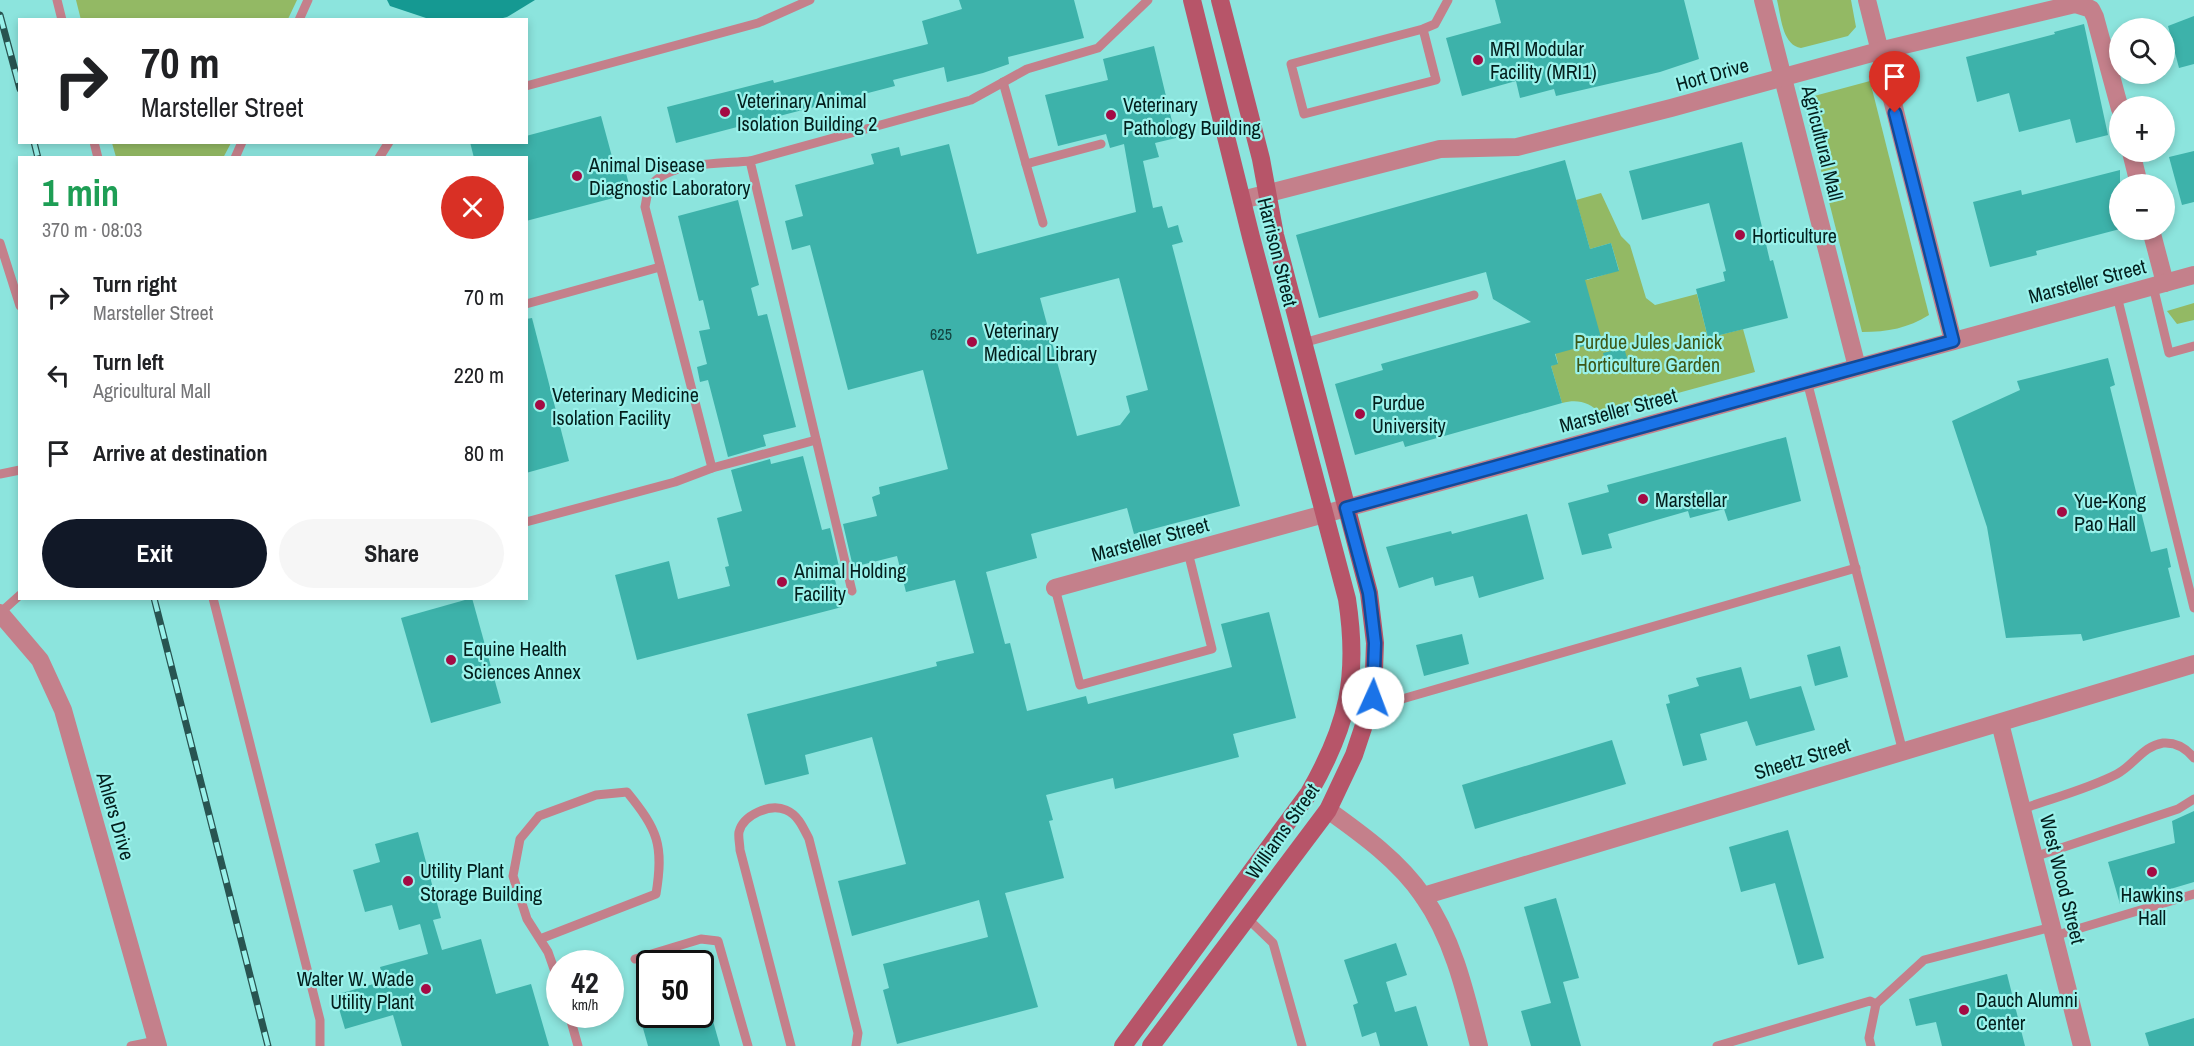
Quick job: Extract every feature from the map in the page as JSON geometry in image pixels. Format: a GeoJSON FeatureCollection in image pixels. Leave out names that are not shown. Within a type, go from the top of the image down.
{"type":"FeatureCollection","features":[{"type":"Feature","properties":{"kind":"main road","name":"Harrison Street"},"geometry":{"type":"LineString","coordinates":[[1192,0],[1324,514]]}},
{"type":"Feature","properties":{"kind":"main road","name":"Harrison Street"},"geometry":{"type":"LineString","coordinates":[[1220,0],[1275,235],[1346,508]]}},
{"type":"Feature","properties":{"kind":"main road","name":"Williams Street"},"geometry":{"type":"LineString","coordinates":[[1151,1046],[1329,810],[1354,755],[1373,698],[1375,643],[1369,593],[1346,508]]}},
{"type":"Feature","properties":{"kind":"main road","name":"Williams Street"},"geometry":{"type":"LineString","coordinates":[[1123,1046],[1309,793],[1329,757],[1345,711],[1352,677],[1353,639],[1347,599],[1324,514]]}},
{"type":"Feature","properties":{"kind":"street","name":"Agricultural Mall"},"geometry":{"type":"LineString","coordinates":[[1763,0],[1857,367]]}},
{"type":"Feature","properties":{"kind":"street"},"geometry":{"type":"LineString","coordinates":[[1867,0],[1953,341]]}},
{"type":"Feature","properties":{"kind":"street","name":"Hort Drive"},"geometry":{"type":"LineString","coordinates":[[1242,200],[1440,149],[1517,147],[1880,51],[2075,4],[2091,9],[2096,17],[2117,96]]}},
{"type":"Feature","properties":{"kind":"street"},"geometry":{"type":"LineString","coordinates":[[2152,240],[2159,285]]}},
{"type":"Feature","properties":{"kind":"street","name":"Marsteller Street"},"geometry":{"type":"LineString","coordinates":[[1054,588],[2194,275]]}},
{"type":"Feature","properties":{"kind":"street","name":"Ahlers Drive"},"geometry":{"type":"LineString","coordinates":[[0,613],[40,660],[63,710],[157,1043]]}},
{"type":"Feature","properties":{"kind":"street","name":"Sheetz Street"},"geometry":{"type":"LineString","coordinates":[[1424,896],[2194,664]]}},
{"type":"Feature","properties":{"kind":"street","name":"West Wood Street"},"geometry":{"type":"LineString","coordinates":[[2000,723],[2082,1046]]}},
{"type":"Feature","properties":{"kind":"street"},"geometry":{"type":"LineString","coordinates":[[1329,810],[1375,844],[1424,896],[1443,932],[1461,976],[1479,1046]]}},
{"type":"Feature","properties":{"kind":"lane"},"geometry":{"type":"LineString","coordinates":[[57,0],[62,18]]}},
{"type":"Feature","properties":{"kind":"lane"},"geometry":{"type":"LineString","coordinates":[[300,18],[308,0]]}},
{"type":"Feature","properties":{"kind":"lane"},"geometry":{"type":"LineString","coordinates":[[528,85],[758,23],[810,0]]}},
{"type":"Feature","properties":{"kind":"lane"},"geometry":{"type":"LineString","coordinates":[[712,468],[645,207],[649,189],[660,176],[682,168],[750,161],[971,100],[1027,69],[1098,48],[1148,0]]}},
{"type":"Feature","properties":{"kind":"lane"},"geometry":{"type":"LineString","coordinates":[[1422,30],[1436,80],[1304,114],[1291,64],[1422,30],[1436,24],[1448,0]]}},
{"type":"Feature","properties":{"kind":"lane"},"geometry":{"type":"LineString","coordinates":[[1003,82],[1043,223]]}},
{"type":"Feature","properties":{"kind":"lane"},"geometry":{"type":"LineString","coordinates":[[1026,164],[1101,144]]}},
{"type":"Feature","properties":{"kind":"lane"},"geometry":{"type":"LineString","coordinates":[[750,161],[852,591]]}},
{"type":"Feature","properties":{"kind":"lane"},"geometry":{"type":"LineString","coordinates":[[0,243],[18,300]]}},
{"type":"Feature","properties":{"kind":"lane"},"geometry":{"type":"LineString","coordinates":[[528,303],[660,267]]}},
{"type":"Feature","properties":{"kind":"lane"},"geometry":{"type":"LineString","coordinates":[[2159,285],[2169,353],[2194,346]]}},
{"type":"Feature","properties":{"kind":"lane"},"geometry":{"type":"LineString","coordinates":[[1303,343],[1474,296]]}},
{"type":"Feature","properties":{"kind":"lane"},"geometry":{"type":"LineString","coordinates":[[2117,296],[2194,608]]}},
{"type":"Feature","properties":{"kind":"lane"},"geometry":{"type":"LineString","coordinates":[[1807,381],[1903,752]]}},
{"type":"Feature","properties":{"kind":"lane"},"geometry":{"type":"LineString","coordinates":[[528,521],[675,482],[712,468],[816,440]]}},
{"type":"Feature","properties":{"kind":"lane"},"geometry":{"type":"LineString","coordinates":[[0,474],[18,470]]}},
{"type":"Feature","properties":{"kind":"lane"},"geometry":{"type":"LineString","coordinates":[[1054,588],[1080,685],[1212,649],[1188,552]]}},
{"type":"Feature","properties":{"kind":"lane"},"geometry":{"type":"LineString","coordinates":[[1373,698],[1402,699],[1856,568]]}},
{"type":"Feature","properties":{"kind":"lane"},"geometry":{"type":"LineString","coordinates":[[0,613],[18,597]]}},
{"type":"Feature","properties":{"kind":"lane"},"geometry":{"type":"LineString","coordinates":[[214,600],[320,1020],[320,1046]]}},
{"type":"Feature","properties":{"kind":"lane"},"geometry":{"type":"LineString","coordinates":[[2022,809],[2120,773],[2149,748],[2162,744],[2174,743],[2188,750],[2194,758]]}},
{"type":"Feature","properties":{"kind":"lane"},"geometry":{"type":"LineString","coordinates":[[540,939],[656,894],[661,861],[650,821],[627,792],[596,795],[539,816],[520,839],[513,876],[527,919],[547,950]]}},
{"type":"Feature","properties":{"kind":"lane"},"geometry":{"type":"LineString","coordinates":[[2034,857],[2178,809],[2194,799]]}},
{"type":"Feature","properties":{"kind":"lane"},"geometry":{"type":"LineString","coordinates":[[791,1046],[740,850],[738,833],[743,822],[754,813],[773,808],[785,809],[799,819],[808,839],[858,1033],[856,1046]]}},
{"type":"Feature","properties":{"kind":"lane"},"geometry":{"type":"LineString","coordinates":[[1871,1046],[1869,1038],[1876,1004],[1896,983],[1934,956],[2053,932],[2194,894]]}},
{"type":"Feature","properties":{"kind":"lane"},"geometry":{"type":"LineString","coordinates":[[1247,918],[1273,943],[1302,1046]]}},
{"type":"Feature","properties":{"kind":"lane"},"geometry":{"type":"LineString","coordinates":[[635,959],[701,939],[718,941],[748,1046]]}},
{"type":"Feature","properties":{"kind":"lane"},"geometry":{"type":"LineString","coordinates":[[1717,1046],[1870,1001],[1876,1004]]}},
{"type":"Feature","properties":{"kind":"lane"},"geometry":{"type":"LineString","coordinates":[[573,1028],[578,1046]]}},
{"type":"Feature","properties":{"kind":"lane"},"geometry":{"type":"LineString","coordinates":[[131,1046],[157,1043]]}},
{"type":"Feature","properties":{"kind":"green space"},"geometry":{"type":"Polygon","coordinates":[[[76,0],[297,0],[288,18],[80,18],[76,0]]]}},
{"type":"Feature","properties":{"kind":"green space"},"geometry":{"type":"Polygon","coordinates":[[[1777,0],[1851,0],[1856,27],[1848,36],[1801,48],[1795,46],[1786,36],[1777,0]]]}},
{"type":"Feature","properties":{"kind":"green space"},"geometry":{"type":"Polygon","coordinates":[[[1870,81],[1929,315],[1897,328],[1862,332],[1803,99],[1870,81]]]}},
{"type":"Feature","properties":{"kind":"green space"},"geometry":{"type":"Polygon","coordinates":[[[113,144],[230,144],[224,156],[116,156],[113,144]]]}},
{"type":"Feature","properties":{"kind":"green space","name":"Purdue Jules Janick Horticulture Garden"},"geometry":{"type":"Polygon","coordinates":[[[1601,193],[1621,236],[1630,245],[1646,298],[1655,305],[1697,294],[1708,338],[1743,329],[1755,372],[1601,414],[1583,402],[1562,403],[1551,366],[1558,363],[1543,309],[1583,274],[1587,280],[1619,270],[1611,243],[1590,249],[1576,200],[1601,193]]]}},
{"type":"Feature","properties":{"kind":"green space"},"geometry":{"type":"Polygon","coordinates":[[[2194,303],[2194,320],[2177,324],[2167,311],[2194,303]]]}},
{"type":"Feature","properties":{"kind":"water"},"geometry":{"type":"Polygon","coordinates":[[[387,0],[535,0],[503,18],[426,18],[390,6],[387,0]]]}},
{"type":"Feature","properties":{"kind":"building"},"geometry":{"type":"Polygon","coordinates":[[[959,0],[1074,0],[1084,38],[1008,57],[1009,64],[983,73],[947,82],[944,67],[893,80],[895,86],[676,143],[667,107],[928,44],[922,21],[962,9],[959,0]]]}},
{"type":"Feature","properties":{"kind":"building"},"geometry":{"type":"Polygon","coordinates":[[[1495,0],[1684,0],[1699,59],[1660,72],[1556,96],[1554,89],[1520,98],[1516,81],[1462,96],[1446,38],[1501,23],[1495,0]]]}},
{"type":"Feature","properties":{"kind":"building"},"geometry":{"type":"Polygon","coordinates":[[[2194,16],[2194,64],[2179,68],[2175,53],[2175,23],[2194,16]]]}},
{"type":"Feature","properties":{"kind":"building"},"geometry":{"type":"Polygon","coordinates":[[[2084,24],[2108,135],[2076,143],[2070,119],[2019,132],[2009,93],[1977,102],[1966,57],[2055,34],[2054,32],[2084,24]]]}},
{"type":"Feature","properties":{"kind":"building"},"geometry":{"type":"Polygon","coordinates":[[[1154,46],[1176,138],[1155,143],[1159,157],[1143,161],[1153,208],[1162,206],[1168,228],[1178,225],[1183,242],[1172,245],[1240,506],[1134,534],[1127,508],[1031,534],[1037,558],[986,572],[1005,644],[1010,643],[1027,711],[1086,696],[1088,704],[1232,667],[1221,624],[1269,612],[1296,718],[1233,734],[1239,757],[1115,789],[1113,778],[1046,795],[1053,820],[1049,821],[1064,878],[1005,893],[1038,1007],[897,1044],[883,990],[889,988],[883,964],[988,937],[979,900],[852,936],[838,881],[906,864],[872,737],[805,755],[809,774],[765,785],[747,714],[937,666],[936,662],[974,653],[955,580],[906,592],[897,556],[853,567],[843,524],[877,516],[872,497],[880,494],[879,487],[948,469],[923,370],[848,390],[810,245],[792,250],[785,221],[803,216],[795,185],[874,164],[871,154],[899,147],[901,156],[949,144],[977,254],[1136,212],[1124,144],[1110,148],[1106,134],[1058,146],[1045,95],[1108,80],[1103,59],[1154,46]],[[1119,278],[1040,298],[1077,436],[1120,425],[1130,412],[1126,396],[1148,390],[1119,278]]]}},
{"type":"Feature","properties":{"kind":"building","name":"Animal Disease Diagnostic Laboratory"},"geometry":{"type":"Polygon","coordinates":[[[601,116],[614,164],[623,162],[630,188],[620,190],[621,196],[528,220],[528,156],[474,156],[470,144],[528,144],[528,135],[601,116]]]}},
{"type":"Feature","properties":{"kind":"building","name":"Horticulture"},"geometry":{"type":"Polygon","coordinates":[[[1742,142],[1770,261],[1773,260],[1788,318],[1708,338],[1696,289],[1725,281],[1723,272],[1726,271],[1709,203],[1642,220],[1629,171],[1742,142]]]}},
{"type":"Feature","properties":{"kind":"building"},"geometry":{"type":"Polygon","coordinates":[[[2194,151],[2194,202],[2182,205],[2170,162],[2175,162],[2175,156],[2194,151]]]}},
{"type":"Feature","properties":{"kind":"building"},"geometry":{"type":"Polygon","coordinates":[[[1565,160],[1590,249],[1611,243],[1619,271],[1585,280],[1602,341],[1555,354],[1558,364],[1551,366],[1562,403],[1405,447],[1403,441],[1355,455],[1335,384],[1383,370],[1381,364],[1531,322],[1493,299],[1486,272],[1319,318],[1296,235],[1565,160]]]}},
{"type":"Feature","properties":{"kind":"building"},"geometry":{"type":"Polygon","coordinates":[[[2120,170],[2120,174],[2109,174],[2109,232],[2036,251],[2037,255],[1990,267],[1973,202],[2021,190],[2022,195],[2120,170]]]}},
{"type":"Feature","properties":{"kind":"building"},"geometry":{"type":"Polygon","coordinates":[[[738,200],[759,285],[751,288],[758,316],[767,314],[796,427],[763,435],[766,446],[728,457],[708,380],[700,382],[697,367],[707,364],[699,331],[710,329],[703,300],[699,301],[678,216],[738,200]]]}},
{"type":"Feature","properties":{"kind":"building","name":"Veterinary Medicine Isolation Facility"},"geometry":{"type":"Polygon","coordinates":[[[532,318],[569,461],[528,472],[528,319],[532,318]]]}},
{"type":"Feature","properties":{"kind":"building"},"geometry":{"type":"Polygon","coordinates":[[[1624,348],[1629,364],[1608,370],[1603,353],[1624,348]]]}},
{"type":"Feature","properties":{"kind":"building","name":"Yue-Kong Pao Hall"},"geometry":{"type":"Polygon","coordinates":[[[2108,358],[2115,385],[2110,387],[2151,552],[2167,548],[2171,567],[2168,568],[2180,617],[2083,641],[2081,634],[2006,638],[1987,527],[1952,421],[2020,390],[2017,381],[2108,358]]]}},
{"type":"Feature","properties":{"kind":"building"},"geometry":{"type":"Polygon","coordinates":[[[1786,437],[1801,501],[1728,521],[1724,509],[1690,518],[1688,511],[1608,534],[1612,548],[1582,555],[1568,503],[1609,492],[1607,485],[1786,437]]]}},
{"type":"Feature","properties":{"kind":"building","name":"Animal Holding Facility"},"geometry":{"type":"Polygon","coordinates":[[[803,456],[822,530],[830,528],[840,571],[833,572],[842,607],[637,660],[615,575],[669,561],[678,599],[730,586],[725,567],[729,566],[717,518],[742,511],[731,470],[770,459],[771,464],[803,456]]]}},
{"type":"Feature","properties":{"kind":"building"},"geometry":{"type":"Polygon","coordinates":[[[1527,514],[1544,579],[1479,598],[1473,576],[1435,586],[1433,577],[1399,588],[1386,547],[1451,531],[1452,534],[1527,514]]]}},
{"type":"Feature","properties":{"kind":"building","name":"Equine Health Sciences Annex"},"geometry":{"type":"Polygon","coordinates":[[[465,600],[473,600],[501,703],[431,723],[401,618],[465,600]]]}},
{"type":"Feature","properties":{"kind":"building"},"geometry":{"type":"Polygon","coordinates":[[[1462,634],[1469,664],[1424,676],[1416,645],[1462,634]]]}},
{"type":"Feature","properties":{"kind":"building"},"geometry":{"type":"Polygon","coordinates":[[[1840,646],[1848,677],[1815,686],[1807,655],[1840,646]]]}},
{"type":"Feature","properties":{"kind":"building"},"geometry":{"type":"Polygon","coordinates":[[[1741,667],[1750,699],[1801,686],[1815,730],[1756,746],[1747,721],[1700,734],[1707,760],[1683,766],[1666,704],[1670,703],[1668,695],[1699,686],[1696,678],[1741,667]]]}},
{"type":"Feature","properties":{"kind":"building"},"geometry":{"type":"Polygon","coordinates":[[[1612,740],[1626,784],[1475,829],[1462,785],[1612,740]]]}},
{"type":"Feature","properties":{"kind":"building","name":"Hawkins Hall"},"geometry":{"type":"Polygon","coordinates":[[[2194,811],[2194,882],[2120,904],[2108,862],[2175,843],[2172,821],[2194,811]]]}},
{"type":"Feature","properties":{"kind":"building"},"geometry":{"type":"Polygon","coordinates":[[[1788,830],[1824,958],[1798,965],[1775,883],[1741,892],[1729,847],[1788,830]]]}},
{"type":"Feature","properties":{"kind":"building","name":"Walter W. Wade Utility Plant"},"geometry":{"type":"Polygon","coordinates":[[[418,832],[441,918],[433,920],[442,950],[481,939],[496,994],[531,984],[549,1046],[402,1046],[393,1015],[345,1029],[335,995],[384,981],[380,967],[428,954],[420,924],[399,930],[392,905],[365,912],[353,870],[380,862],[375,844],[418,832]]]}},
{"type":"Feature","properties":{"kind":"building"},"geometry":{"type":"Polygon","coordinates":[[[1556,898],[1579,978],[1563,982],[1581,1046],[1531,1046],[1521,1011],[1551,1003],[1524,907],[1556,898]]]}},
{"type":"Feature","properties":{"kind":"building"},"geometry":{"type":"Polygon","coordinates":[[[1396,943],[1407,975],[1386,982],[1395,1012],[1416,1006],[1428,1046],[1380,1046],[1376,1032],[1362,1037],[1353,1005],[1358,1003],[1344,960],[1396,943]]]}},
{"type":"Feature","properties":{"kind":"building","name":"Dauch Alumni Center"},"geometry":{"type":"Polygon","coordinates":[[[2007,974],[2025,1046],[1942,1046],[1936,1022],[1916,1026],[1909,999],[2007,974]]]}},
{"type":"Feature","properties":{"kind":"building"},"geometry":{"type":"Polygon","coordinates":[[[2194,1018],[2194,1046],[2149,1046],[2145,1033],[2194,1018]]]}},
{"type":"Feature","properties":{"kind":"building"},"geometry":{"type":"Polygon","coordinates":[[[714,1025],[720,1046],[648,1046],[643,1028],[714,1028],[714,1025]]]}},
{"type":"Feature","properties":{"kind":"railway"},"geometry":{"type":"LineString","coordinates":[[0,15],[18,82]]}},
{"type":"Feature","properties":{"kind":"railway"},"geometry":{"type":"LineString","coordinates":[[34,144],[38,156]]}},
{"type":"Feature","properties":{"kind":"railway"},"geometry":{"type":"LineString","coordinates":[[155,600],[268,1046]]}},
{"type":"Feature","properties":{"kind":"place","name":"MRI Modular Facility (MRI1)"},"geometry":{"type":"Point","coordinates":[1478,60]}},
{"type":"Feature","properties":{"kind":"place","name":"Veterinary Animal Isolation Building 2"},"geometry":{"type":"Point","coordinates":[725,112]}},
{"type":"Feature","properties":{"kind":"place","name":"Veterinary Pathology Building"},"geometry":{"type":"Point","coordinates":[1111,115]}},
{"type":"Feature","properties":{"kind":"place","name":"Animal Disease Diagnostic Laboratory"},"geometry":{"type":"Point","coordinates":[577,176]}},
{"type":"Feature","properties":{"kind":"place","name":"Horticulture"},"geometry":{"type":"Point","coordinates":[1740,235]}},
{"type":"Feature","properties":{"kind":"place","name":"Veterinary Medical Library"},"geometry":{"type":"Point","coordinates":[972,342]}},
{"type":"Feature","properties":{"kind":"place","name":"Veterinary Medicine Isolation Facility"},"geometry":{"type":"Point","coordinates":[540,405]}},
{"type":"Feature","properties":{"kind":"place","name":"Purdue University"},"geometry":{"type":"Point","coordinates":[1360,414]}},
{"type":"Feature","properties":{"kind":"place","name":"Marstellar"},"geometry":{"type":"Point","coordinates":[1643,499]}},
{"type":"Feature","properties":{"kind":"place","name":"Yue-Kong Pao Hall"},"geometry":{"type":"Point","coordinates":[2062,512]}},
{"type":"Feature","properties":{"kind":"place","name":"Animal Holding Facility"},"geometry":{"type":"Point","coordinates":[782,582]}},
{"type":"Feature","properties":{"kind":"place","name":"Equine Health Sciences Annex"},"geometry":{"type":"Point","coordinates":[451,660]}},
{"type":"Feature","properties":{"kind":"place","name":"Hawkins Hall"},"geometry":{"type":"Point","coordinates":[2152,872]}},
{"type":"Feature","properties":{"kind":"place","name":"Utility Plant Storage Building"},"geometry":{"type":"Point","coordinates":[408,881]}},
{"type":"Feature","properties":{"kind":"place","name":"Walter W. Wade Utility Plant"},"geometry":{"type":"Point","coordinates":[426,989]}},
{"type":"Feature","properties":{"kind":"place","name":"Dauch Alumni Center"},"geometry":{"type":"Point","coordinates":[1964,1010]}},
{"type":"Feature","properties":{"kind":"route"},"geometry":{"type":"LineString","coordinates":[[1373,698],[1375,643],[1369,593],[1346,508],[1953,341],[1895,113]]}}]}
